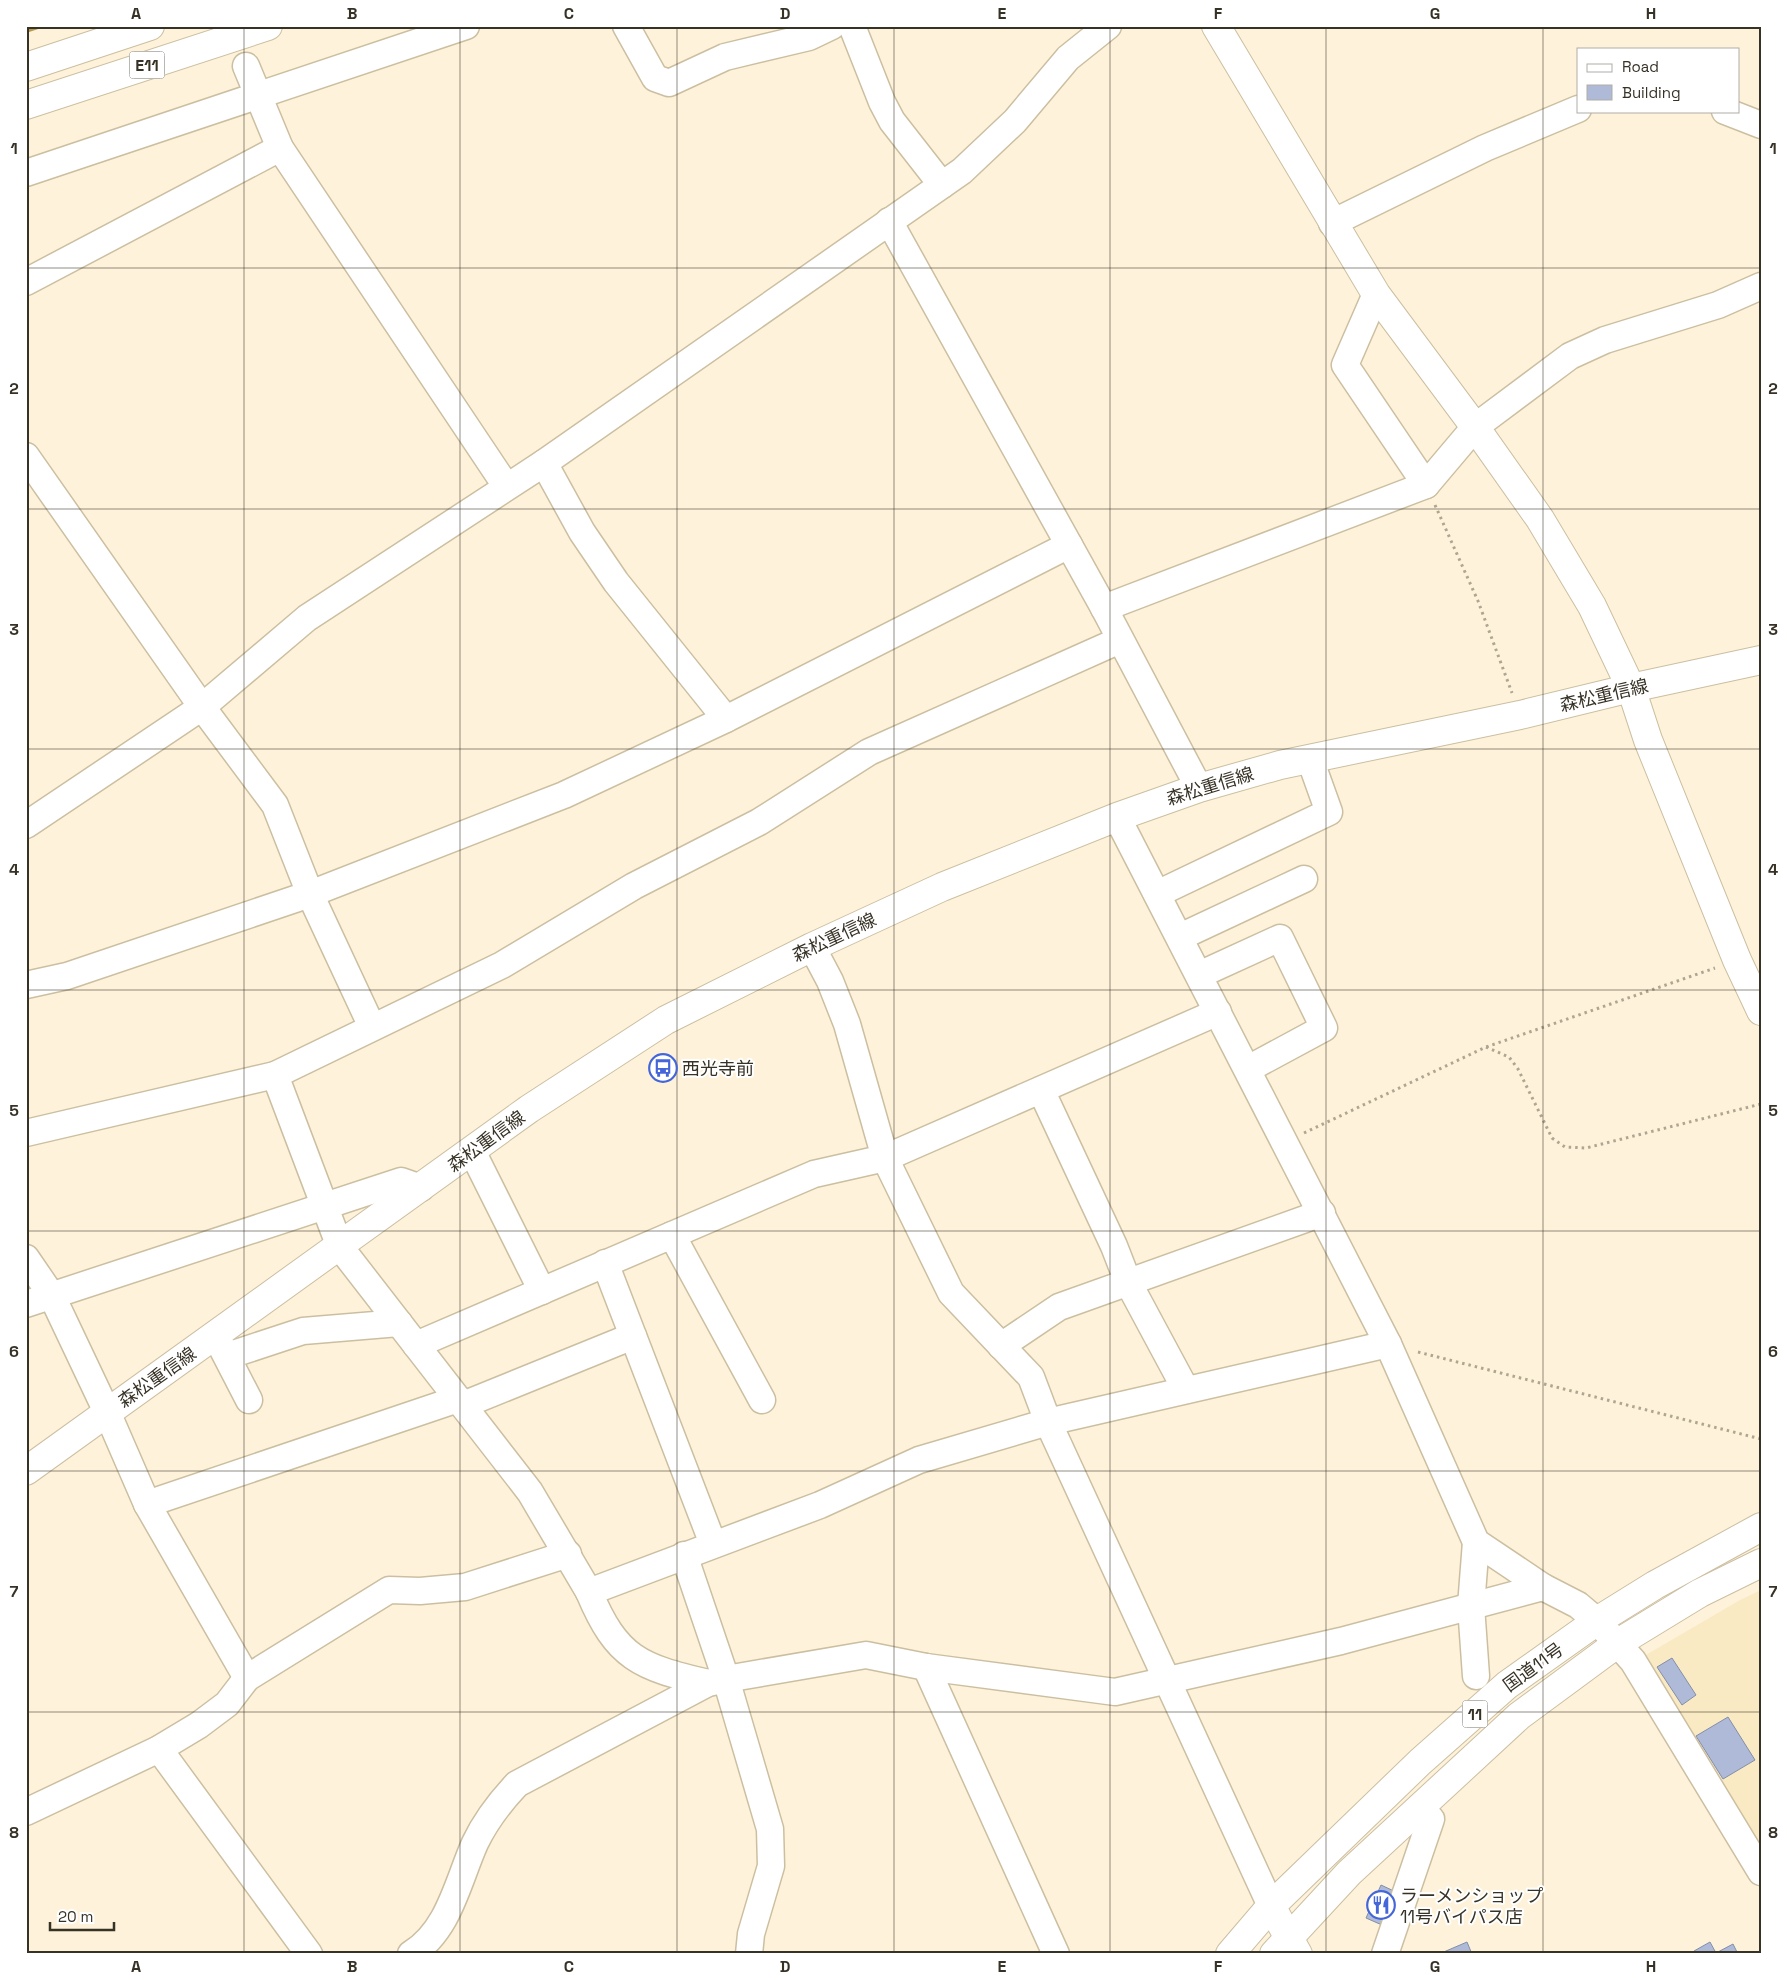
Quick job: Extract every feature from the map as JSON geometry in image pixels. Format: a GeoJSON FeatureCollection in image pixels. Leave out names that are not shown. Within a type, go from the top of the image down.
{"type":"FeatureCollection","features":[{"type":"Feature","properties":{"kind":"main road","name":"E11"},"geometry":{"type":"LineString","coordinates":[[26,67],[150,26]]}},
{"type":"Feature","properties":{"kind":"main road","name":"E11"},"geometry":{"type":"LineString","coordinates":[[26,105],[268,26]]}},
{"type":"Feature","properties":{"kind":"main road"},"geometry":{"type":"LineString","coordinates":[[1216,26],[1376,294],[1476,427],[1540,519],[1587,598],[1631,688],[1648,740],[1737,960],[1761,1011]]}},
{"type":"Feature","properties":{"kind":"main road","name":"森松重信線"},"geometry":{"type":"LineString","coordinates":[[26,1471],[107,1412],[221,1346],[340,1247],[530,1110],[666,1020],[812,947],[942,887],[1117,817],[1199,788],[1280,764],[1520,715],[1631,688],[1761,660]]}},
{"type":"Feature","properties":{"kind":"main road","name":"国道11号"},"geometry":{"type":"LineString","coordinates":[[1230,1954],[1271,1906],[1420,1762],[1508,1685],[1597,1621],[1655,1584],[1761,1527]]}},
{"type":"Feature","properties":{"kind":"main road","name":"国道11号"},"geometry":{"type":"LineString","coordinates":[[1287,1948],[1349,1873],[1519,1716],[1618,1643],[1700,1593],[1761,1563]]}},
{"type":"Feature","properties":{"kind":"main road"},"geometry":{"type":"LineString","coordinates":[[1271,1906],[1287,1948]]}},
{"type":"Feature","properties":{"kind":"street"},"geometry":{"type":"LineString","coordinates":[[26,173],[466,26]]}},
{"type":"Feature","properties":{"kind":"street"},"geometry":{"type":"LineString","coordinates":[[626,26],[655,78],[669,83],[725,57],[810,37],[832,26]]}},
{"type":"Feature","properties":{"kind":"street"},"geometry":{"type":"LineString","coordinates":[[852,26],[882,102],[892,121],[942,185]]}},
{"type":"Feature","properties":{"kind":"street"},"geometry":{"type":"LineString","coordinates":[[26,825],[202,707],[307,618],[506,486],[544,463],[962,172],[994,143],[1068,58],[1108,26]]}},
{"type":"Feature","properties":{"kind":"street"},"geometry":{"type":"LineString","coordinates":[[246,66],[280,148],[506,486]]}},
{"type":"Feature","properties":{"kind":"street"},"geometry":{"type":"LineString","coordinates":[[1332,223],[1485,148],[1577,109]]}},
{"type":"Feature","properties":{"kind":"street"},"geometry":{"type":"LineString","coordinates":[[1728,112],[1761,124]]}},
{"type":"Feature","properties":{"kind":"street"},"geometry":{"type":"LineString","coordinates":[[26,282],[280,148]]}},
{"type":"Feature","properties":{"kind":"street"},"geometry":{"type":"LineString","coordinates":[[889,221],[1104,608],[1199,788]]}},
{"type":"Feature","properties":{"kind":"street"},"geometry":{"type":"LineString","coordinates":[[1104,608],[1426,485],[1476,427],[1570,356],[1605,340],[1718,305],[1761,286]]}},
{"type":"Feature","properties":{"kind":"street"},"geometry":{"type":"LineString","coordinates":[[1376,294],[1345,365],[1426,485]]}},
{"type":"Feature","properties":{"kind":"street"},"geometry":{"type":"LineString","coordinates":[[26,456],[202,707],[275,805],[310,894],[372,1027]]}},
{"type":"Feature","properties":{"kind":"street"},"geometry":{"type":"LineString","coordinates":[[544,463],[582,532],[616,582],[726,718]]}},
{"type":"Feature","properties":{"kind":"street"},"geometry":{"type":"LineString","coordinates":[[26,985],[67,976],[310,894],[564,795],[726,718],[1069,545]]}},
{"type":"Feature","properties":{"kind":"street"},"geometry":{"type":"LineString","coordinates":[[26,1134],[275,1074],[502,965],[634,886],[759,822],[869,752],[1120,640]]}},
{"type":"Feature","properties":{"kind":"street"},"geometry":{"type":"LineString","coordinates":[[1157,894],[1329,812],[1310,759]]}},
{"type":"Feature","properties":{"kind":"street"},"geometry":{"type":"LineString","coordinates":[[1117,817],[1286,1141],[1388,1344],[1476,1542],[1471,1606],[1476,1676]]}},
{"type":"Feature","properties":{"kind":"street"},"geometry":{"type":"LineString","coordinates":[[1180,937],[1304,879]]}},
{"type":"Feature","properties":{"kind":"street"},"geometry":{"type":"LineString","coordinates":[[1199,974],[1280,938],[1324,1028],[1248,1069]]}},
{"type":"Feature","properties":{"kind":"street"},"geometry":{"type":"LineString","coordinates":[[812,947],[830,981],[847,1024],[885,1158],[951,1294],[1031,1377],[1048,1422],[1271,1906]]}},
{"type":"Feature","properties":{"kind":"street"},"geometry":{"type":"LineString","coordinates":[[416,1345],[814,1174],[885,1158],[1218,1012]]}},
{"type":"Feature","properties":{"kind":"street"},"geometry":{"type":"LineString","coordinates":[[275,1074],[340,1247],[530,1492],[568,1554],[613,1639],[627,1654],[665,1672],[717,1681]]}},
{"type":"Feature","properties":{"kind":"street"},"geometry":{"type":"LineString","coordinates":[[1041,1090],[1114,1246],[1128,1282],[1186,1390]]}},
{"type":"Feature","properties":{"kind":"street"},"geometry":{"type":"LineString","coordinates":[[472,1151],[542,1291]]}},
{"type":"Feature","properties":{"kind":"street"},"geometry":{"type":"LineString","coordinates":[[26,1304],[401,1181],[421,1188]]}},
{"type":"Feature","properties":{"kind":"street"},"geometry":{"type":"LineString","coordinates":[[1001,1346],[1059,1306],[1322,1213]]}},
{"type":"Feature","properties":{"kind":"street"},"geometry":{"type":"LineString","coordinates":[[672,1235],[762,1400]]}},
{"type":"Feature","properties":{"kind":"street"},"geometry":{"type":"LineString","coordinates":[[26,1258],[52,1296],[107,1412],[147,1504],[248,1678]]}},
{"type":"Feature","properties":{"kind":"street"},"geometry":{"type":"LineString","coordinates":[[605,1263],[713,1544]]}},
{"type":"Feature","properties":{"kind":"street"},"geometry":{"type":"LineString","coordinates":[[249,1400],[221,1346],[303,1331],[399,1323]]}},
{"type":"Feature","properties":{"kind":"street"},"geometry":{"type":"LineString","coordinates":[[147,1504],[460,1402],[633,1336]]}},
{"type":"Feature","properties":{"kind":"street"},"geometry":{"type":"LineString","coordinates":[[589,1592],[820,1505],[919,1460],[1048,1422],[1388,1344]]}},
{"type":"Feature","properties":{"kind":"street"},"geometry":{"type":"LineString","coordinates":[[1476,1542],[1543,1587],[1578,1605],[1618,1643],[1633,1661],[1761,1872]]}},
{"type":"Feature","properties":{"kind":"street"},"geometry":{"type":"LineString","coordinates":[[26,1812],[159,1749],[199,1726],[227,1704],[248,1678],[389,1590],[420,1591],[465,1587],[568,1554]]}},
{"type":"Feature","properties":{"kind":"street"},"geometry":{"type":"LineString","coordinates":[[684,1555],[717,1681],[770,1829],[771,1866],[751,1934],[749,1954]]}},
{"type":"Feature","properties":{"kind":"street"},"geometry":{"type":"LineString","coordinates":[[411,1954],[437,1933],[476,1842],[496,1805],[517,1784],[717,1681],[866,1655],[926,1667],[1115,1692],[1341,1640],[1543,1587]]}},
{"type":"Feature","properties":{"kind":"street"},"geometry":{"type":"LineString","coordinates":[[926,1667],[1056,1954]]}},
{"type":"Feature","properties":{"kind":"street"},"geometry":{"type":"LineString","coordinates":[[159,1749],[309,1954]]}},
{"type":"Feature","properties":{"kind":"street"},"geometry":{"type":"LineString","coordinates":[[1385,1954],[1431,1819],[1420,1807]]}},
{"type":"Feature","properties":{"kind":"path"},"geometry":{"type":"LineString","coordinates":[[1426,485],[1478,601],[1520,715]]}},
{"type":"Feature","properties":{"kind":"path"},"geometry":{"type":"LineString","coordinates":[[1286,1141],[1486,1047],[1737,960]]}},
{"type":"Feature","properties":{"kind":"path"},"geometry":{"type":"LineString","coordinates":[[1486,1047],[1509,1057],[1518,1069],[1552,1138],[1565,1147],[1586,1148],[1761,1104]]}},
{"type":"Feature","properties":{"kind":"path"},"geometry":{"type":"LineString","coordinates":[[1388,1344],[1761,1439]]}},
{"type":"Feature","properties":{"kind":"shaded area"},"geometry":{"type":"Polygon","coordinates":[[[1761,1590],[1761,1841],[1752,1841],[1644,1656],[1740,1600],[1761,1590]]]}},
{"type":"Feature","properties":{"kind":"building"},"geometry":{"type":"Polygon","coordinates":[[[1672,1658],[1696,1695],[1682,1705],[1657,1667],[1672,1658]]]}},
{"type":"Feature","properties":{"kind":"building"},"geometry":{"type":"Polygon","coordinates":[[[1728,1717],[1755,1760],[1723,1779],[1696,1736],[1728,1717]]]}},
{"type":"Feature","properties":{"kind":"building","name":"ラーメンショップ 11号バイパス店"},"geometry":{"type":"Polygon","coordinates":[[[1381,1885],[1396,1892],[1382,1925],[1366,1918],[1381,1885]]]}},
{"type":"Feature","properties":{"kind":"building"},"geometry":{"type":"Polygon","coordinates":[[[1467,1942],[1472,1954],[1439,1954],[1467,1942]]]}},
{"type":"Feature","properties":{"kind":"building"},"geometry":{"type":"Polygon","coordinates":[[[1710,1942],[1716,1953],[1733,1944],[1738,1954],[1695,1954],[1694,1951],[1710,1942]]]}},
{"type":"Feature","properties":{"kind":"waterway"},"geometry":{"type":"LineString","coordinates":[[26,30],[38,26]]}},
{"type":"Feature","properties":{"kind":"place","name":"西光寺前"},"geometry":{"type":"Point","coordinates":[663,1068]}},
{"type":"Feature","properties":{"kind":"place","name":"ラーメンショップ 11号バイパス店"},"geometry":{"type":"Point","coordinates":[1381,1905]}}]}
